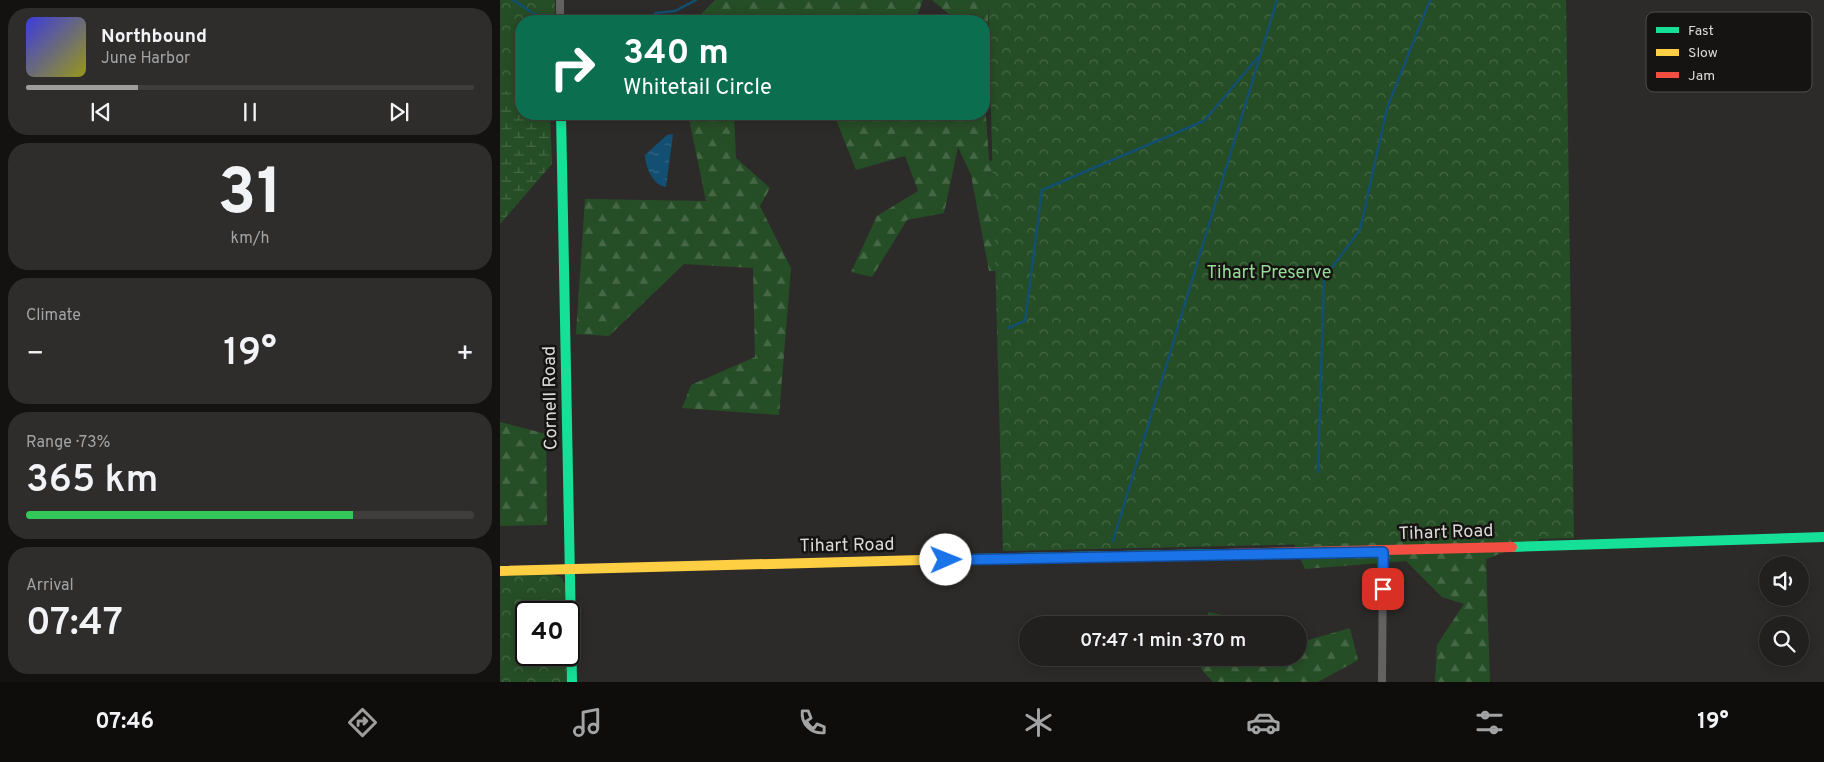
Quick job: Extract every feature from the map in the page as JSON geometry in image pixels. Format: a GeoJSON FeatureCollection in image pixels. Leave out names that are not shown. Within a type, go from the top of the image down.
{"type":"FeatureCollection","features":[{"type":"Feature","properties":{"kind":"street"},"geometry":{"type":"LineString","coordinates":[[560,0],[560,15]]}},
{"type":"Feature","properties":{"kind":"street","name":"Cornell Road"},"geometry":{"type":"LineString","coordinates":[[562,120],[572,682]]}},
{"type":"Feature","properties":{"kind":"street","name":"Tihart Road"},"geometry":{"type":"LineString","coordinates":[[500,571],[1080,556],[1383,552],[1824,537]]}},
{"type":"Feature","properties":{"kind":"street"},"geometry":{"type":"LineString","coordinates":[[1382,682],[1383,552]]}},
{"type":"Feature","properties":{"kind":"green space"},"geometry":{"type":"Polygon","coordinates":[[[500,0],[515,15],[515,120],[550,120],[552,164],[500,224],[500,0]]]}},
{"type":"Feature","properties":{"kind":"green space"},"geometry":{"type":"Polygon","coordinates":[[[500,0],[555,0],[555,15],[515,15],[515,91],[500,91],[500,0]]]}},
{"type":"Feature","properties":{"kind":"green space"},"geometry":{"type":"Polygon","coordinates":[[[715,0],[923,0],[917,15],[700,15],[715,0]]]}},
{"type":"Feature","properties":{"kind":"green space"},"geometry":{"type":"Polygon","coordinates":[[[932,0],[988,0],[988,15],[950,15],[932,0]]]}},
{"type":"Feature","properties":{"kind":"green space","name":"Tihart Preserve"},"geometry":{"type":"Polygon","coordinates":[[[988,0],[1566,0],[1574,538],[1003,551],[990,15],[988,15],[988,0]]]}},
{"type":"Feature","properties":{"kind":"green space"},"geometry":{"type":"Polygon","coordinates":[[[689,120],[734,120],[736,158],[770,188],[760,206],[791,268],[779,415],[682,408],[691,385],[755,357],[753,268],[684,264],[609,336],[576,334],[585,199],[706,201],[689,120]]]}},
{"type":"Feature","properties":{"kind":"green space"},"geometry":{"type":"Polygon","coordinates":[[[836,120],[986,120],[989,160],[1011,168],[1010,271],[989,271],[971,175],[958,147],[944,213],[907,220],[872,277],[851,272],[877,216],[918,191],[905,156],[856,170],[836,120]]]}},
{"type":"Feature","properties":{"kind":"green space"},"geometry":{"type":"Polygon","coordinates":[[[500,422],[546,434],[547,525],[500,526],[500,422]]]}},
{"type":"Feature","properties":{"kind":"green space"},"geometry":{"type":"Polygon","coordinates":[[[1289,532],[1557,533],[1486,559],[1490,682],[1435,682],[1437,645],[1464,604],[1442,597],[1406,561],[1305,569],[1289,532]]]}},
{"type":"Feature","properties":{"kind":"green space"},"geometry":{"type":"Polygon","coordinates":[[[550,574],[561,577],[566,586],[566,601],[515,601],[515,666],[567,666],[567,682],[500,682],[500,576],[550,574]]]}},
{"type":"Feature","properties":{"kind":"green space"},"geometry":{"type":"Polygon","coordinates":[[[1208,612],[1228,616],[1208,616],[1208,612]]]}},
{"type":"Feature","properties":{"kind":"green space"},"geometry":{"type":"Polygon","coordinates":[[[1350,628],[1358,660],[1318,682],[1213,682],[1201,669],[1201,666],[1307,666],[1307,640],[1350,628]]]}},
{"type":"Feature","properties":{"kind":"water"},"geometry":{"type":"Polygon","coordinates":[[[673,134],[666,187],[657,183],[651,175],[646,165],[645,155],[667,135],[673,134]]]}},
{"type":"Feature","properties":{"kind":"waterway"},"geometry":{"type":"LineString","coordinates":[[513,0],[536,15],[547,15]]}},
{"type":"Feature","properties":{"kind":"waterway"},"geometry":{"type":"LineString","coordinates":[[654,15],[656,13],[675,11],[696,0]]}},
{"type":"Feature","properties":{"kind":"waterway"},"geometry":{"type":"LineString","coordinates":[[1113,541],[1277,0]]}},
{"type":"Feature","properties":{"kind":"waterway"},"geometry":{"type":"LineString","coordinates":[[1318,472],[1324,278],[1360,230],[1387,108],[1430,0]]}},
{"type":"Feature","properties":{"kind":"waterway"},"geometry":{"type":"LineString","coordinates":[[1008,328],[1025,321],[1042,190],[1204,121],[1260,55]]}},
{"type":"Feature","properties":{"kind":"traffic: fast"},"geometry":{"type":"LineString","coordinates":[[561,120],[572,682]]}},
{"type":"Feature","properties":{"kind":"traffic: fast"},"geometry":{"type":"LineString","coordinates":[[1512,547],[1824,537]]}},
{"type":"Feature","properties":{"kind":"traffic: fast"},"geometry":{"type":"LineString","coordinates":[[922,560],[1222,554]]}},
{"type":"Feature","properties":{"kind":"traffic: slow"},"geometry":{"type":"LineString","coordinates":[[500,571],[922,560]]}},
{"type":"Feature","properties":{"kind":"traffic: jam"},"geometry":{"type":"LineString","coordinates":[[1222,554],[1512,547]]}},
{"type":"Feature","properties":{"kind":"route"},"geometry":{"type":"LineString","coordinates":[[946,560],[1080,556],[1383,552],[1383,589]]}}]}
